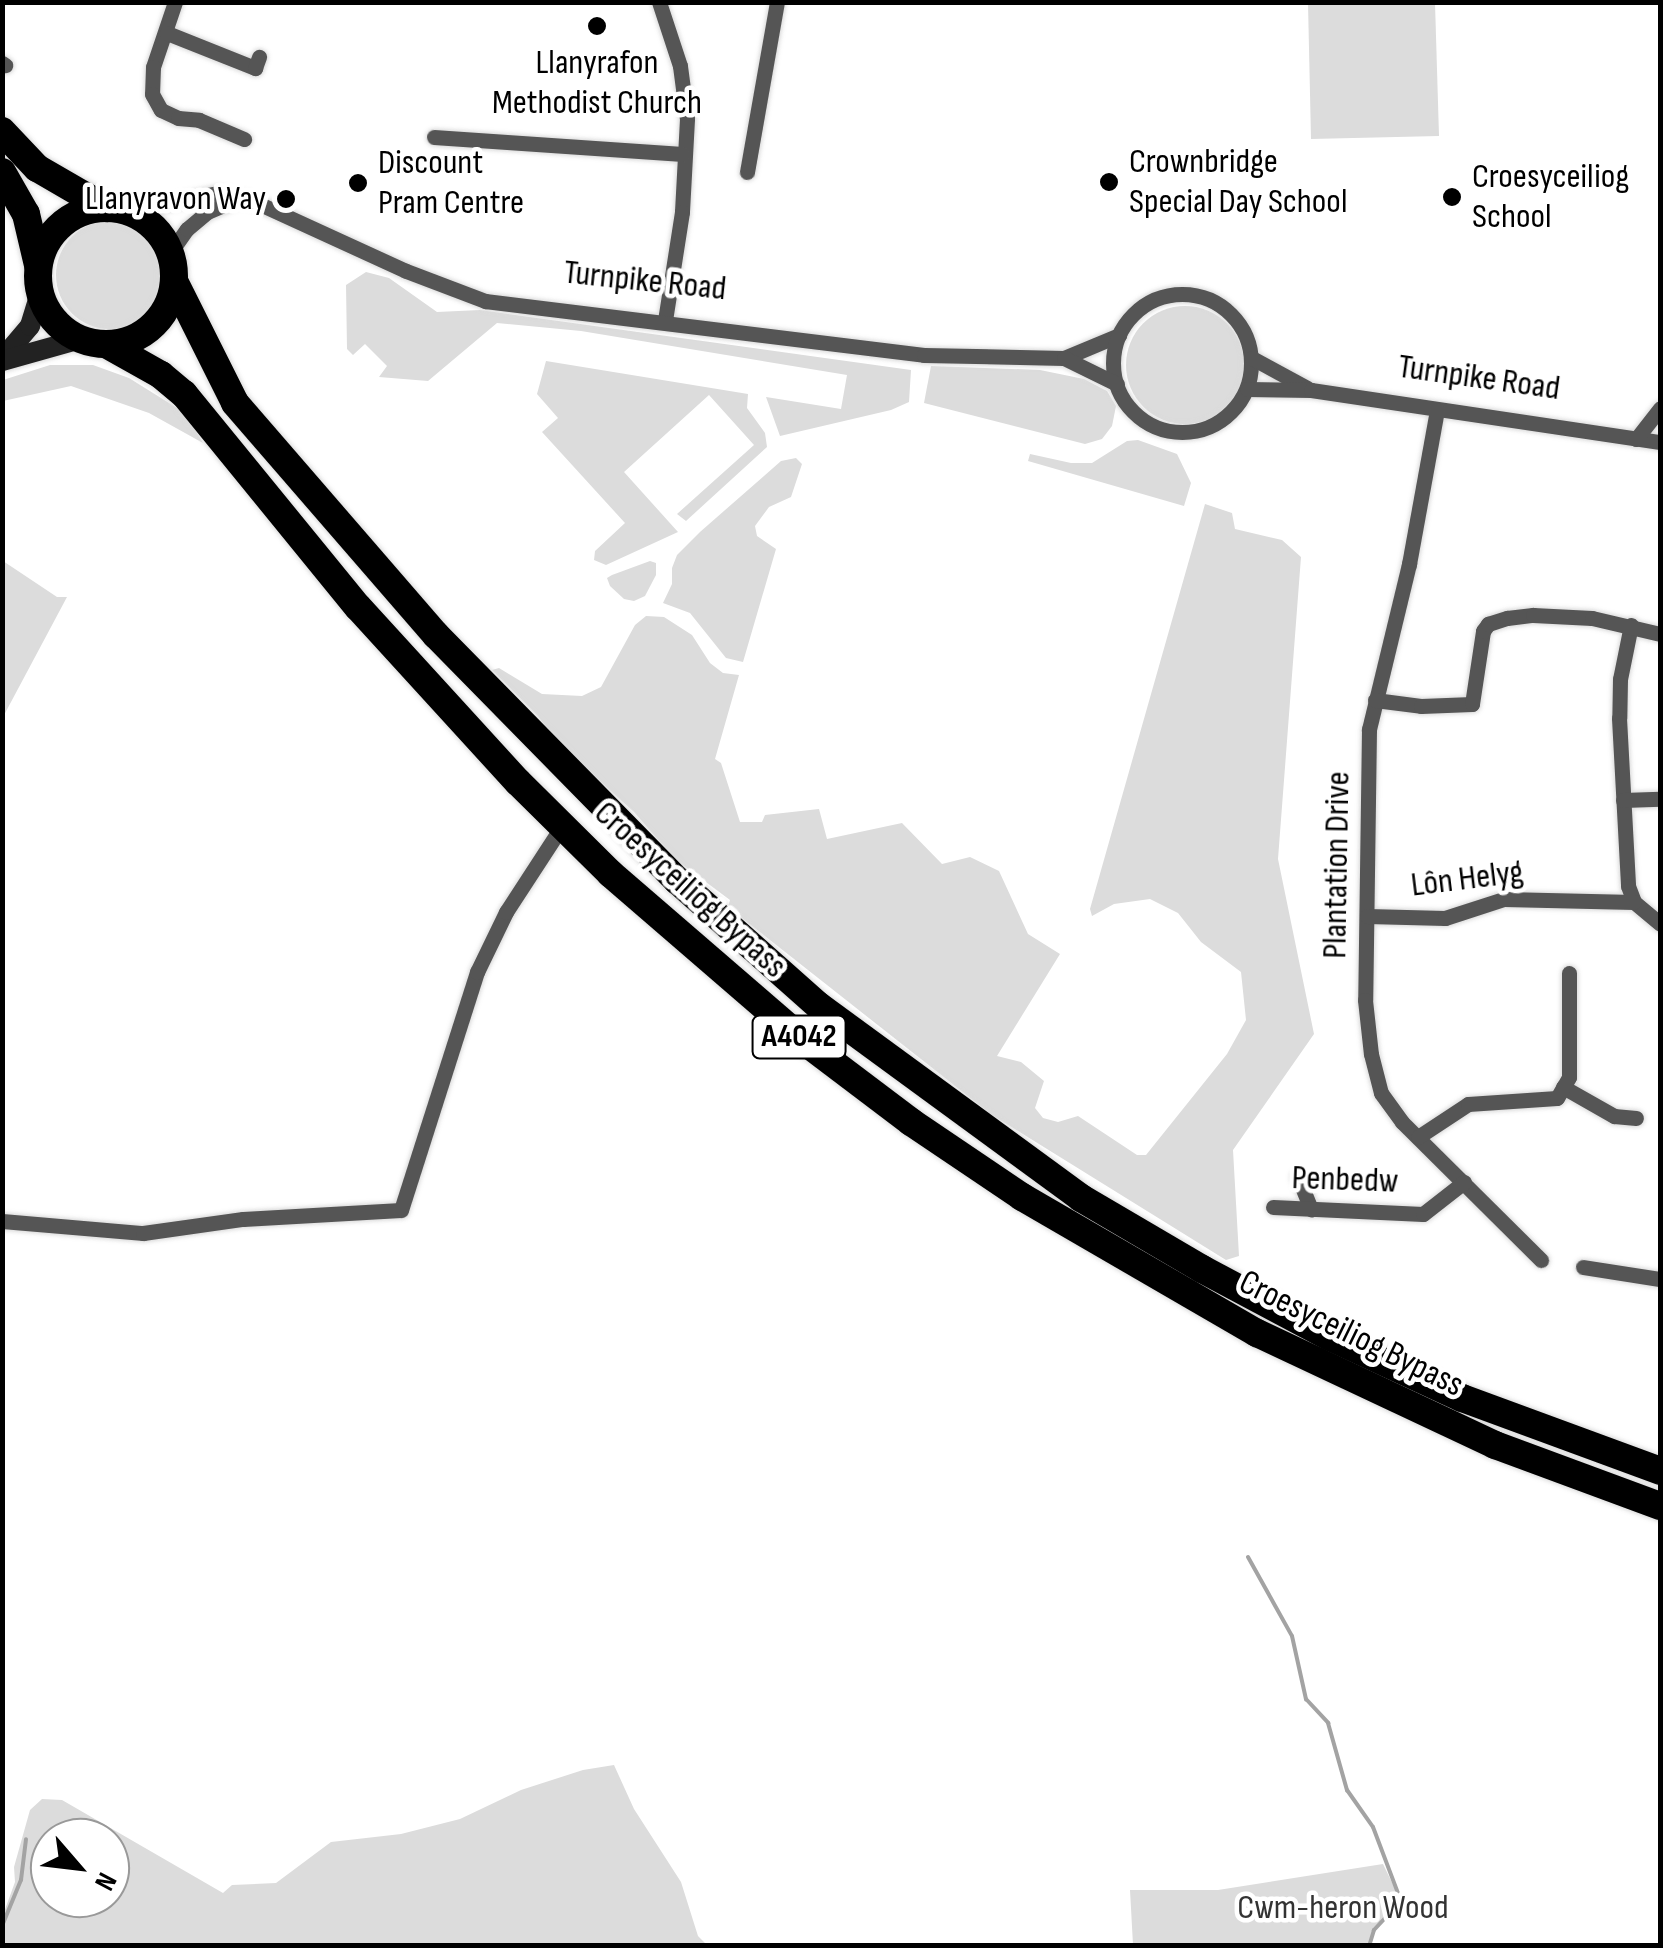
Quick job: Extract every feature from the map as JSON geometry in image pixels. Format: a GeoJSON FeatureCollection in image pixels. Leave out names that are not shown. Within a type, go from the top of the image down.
{"type":"FeatureCollection","features":[{"type":"Feature","properties":{"kind":"highway"},"geometry":{"type":"LineString","coordinates":[[2,131],[37,168],[154,228],[172,267],[159,318],[135,337],[93,342],[56,321],[39,280],[26,214],[2,172]]}},
{"type":"Feature","properties":{"kind":"highway"},"geometry":{"type":"LineString","coordinates":[[39,280],[46,244],[61,225],[82,212],[117,210]]}},
{"type":"Feature","properties":{"kind":"highway","name":"Croesyceiliog Bypass"},"geometry":{"type":"LineString","coordinates":[[172,267],[236,403],[436,635],[678,881],[819,1006],[1081,1198],[1202,1269],[1330,1337],[1462,1398],[1660,1471]]}},
{"type":"Feature","properties":{"kind":"highway","name":"Croesyceiliog Bypass"},"geometry":{"type":"LineString","coordinates":[[93,342],[161,375],[184,394],[358,607],[562,826],[707,961],[911,1122],[1022,1197],[1257,1333],[1496,1446],[1660,1506]]}},
{"type":"Feature","properties":{"kind":"main road"},"geometry":{"type":"LineString","coordinates":[[2,360],[30,326],[39,280]]}},
{"type":"Feature","properties":{"kind":"main road"},"geometry":{"type":"LineString","coordinates":[[2,360],[93,342]]}},
{"type":"Feature","properties":{"kind":"street"},"geometry":{"type":"LineString","coordinates":[[175,2],[153,67],[152,94],[162,110],[244,138]]}},
{"type":"Feature","properties":{"kind":"street"},"geometry":{"type":"LineString","coordinates":[[659,2],[684,90],[686,119],[682,212],[664,320]]}},
{"type":"Feature","properties":{"kind":"street"},"geometry":{"type":"LineString","coordinates":[[747,172],[778,2]]}},
{"type":"Feature","properties":{"kind":"street"},"geometry":{"type":"LineString","coordinates":[[167,33],[255,68],[260,57]]}},
{"type":"Feature","properties":{"kind":"street"},"geometry":{"type":"LineString","coordinates":[[434,137],[682,154]]}},
{"type":"Feature","properties":{"kind":"street","name":"Turnpike Road"},"geometry":{"type":"LineString","coordinates":[[117,210],[217,193],[283,214],[464,296],[924,354],[1064,358],[1119,335],[1139,309],[1153,300],[1191,294],[1216,302],[1231,314],[1243,329],[1252,358],[1311,390]]}},
{"type":"Feature","properties":{"kind":"street"},"geometry":{"type":"LineString","coordinates":[[172,267],[187,228],[206,212],[237,198]]}},
{"type":"Feature","properties":{"kind":"street"},"geometry":{"type":"LineString","coordinates":[[1116,384],[1114,351],[1119,335]]}},
{"type":"Feature","properties":{"kind":"street","name":"Turnpike Road"},"geometry":{"type":"LineString","coordinates":[[1064,358],[1116,384],[1140,417],[1156,427],[1185,432],[1227,416],[1246,388],[1311,390],[1660,442]]}},
{"type":"Feature","properties":{"kind":"street"},"geometry":{"type":"LineString","coordinates":[[1246,388],[1252,358]]}},
{"type":"Feature","properties":{"kind":"street"},"geometry":{"type":"LineString","coordinates":[[1636,438],[1660,408]]}},
{"type":"Feature","properties":{"kind":"street","name":"Plantation Drive"},"geometry":{"type":"LineString","coordinates":[[1437,410],[1409,564],[1375,700],[1367,757],[1365,1000],[1370,1054],[1381,1093],[1418,1137],[1542,1260]]}},
{"type":"Feature","properties":{"kind":"street"},"geometry":{"type":"LineString","coordinates":[[1375,700],[1421,706],[1472,704],[1484,631],[1497,620],[1533,614],[1631,626],[1660,634]]}},
{"type":"Feature","properties":{"kind":"street"},"geometry":{"type":"LineString","coordinates":[[1631,626],[1620,679],[1628,886],[1634,902],[1660,924]]}},
{"type":"Feature","properties":{"kind":"street"},"geometry":{"type":"LineString","coordinates":[[1624,800],[1660,799]]}},
{"type":"Feature","properties":{"kind":"street"},"geometry":{"type":"LineString","coordinates":[[2,1222],[143,1232],[244,1219],[401,1210],[477,972],[506,912],[562,826]]}},
{"type":"Feature","properties":{"kind":"street","name":"Lôn Helyg"},"geometry":{"type":"LineString","coordinates":[[1367,916],[1445,918],[1504,899],[1634,902]]}},
{"type":"Feature","properties":{"kind":"street"},"geometry":{"type":"LineString","coordinates":[[1418,1137],[1468,1104],[1557,1098],[1569,1077],[1569,973]]}},
{"type":"Feature","properties":{"kind":"street"},"geometry":{"type":"LineString","coordinates":[[1563,1087],[1614,1116],[1636,1118]]}},
{"type":"Feature","properties":{"kind":"street"},"geometry":{"type":"LineString","coordinates":[[1298,1177],[1311,1209]]}},
{"type":"Feature","properties":{"kind":"street","name":"Penbedw"},"geometry":{"type":"LineString","coordinates":[[1273,1207],[1423,1214],[1464,1182]]}},
{"type":"Feature","properties":{"kind":"street"},"geometry":{"type":"LineString","coordinates":[[1583,1267],[1660,1279]]}},
{"type":"Feature","properties":{"kind":"green space"},"geometry":{"type":"Polygon","coordinates":[[[1308,3],[1435,3],[1439,136],[1311,139],[1308,3]]]}},
{"type":"Feature","properties":{"kind":"green space"},"geometry":{"type":"Polygon","coordinates":[[[110,221],[131,225],[148,237],[160,254],[164,275],[160,296],[148,313],[131,325],[110,329],[89,325],[72,313],[60,296],[56,275],[60,254],[72,237],[89,225],[110,221]]]}},
{"type":"Feature","properties":{"kind":"green space"},"geometry":{"type":"Polygon","coordinates":[[[366,272],[389,278],[437,312],[480,310],[911,370],[909,402],[891,410],[780,436],[766,397],[841,409],[847,375],[581,331],[497,323],[428,381],[379,377],[387,366],[365,344],[353,355],[347,349],[346,285],[366,272]]]}},
{"type":"Feature","properties":{"kind":"green space"},"geometry":{"type":"Polygon","coordinates":[[[1185,306],[1208,310],[1227,323],[1240,342],[1244,365],[1240,388],[1227,407],[1208,420],[1185,424],[1162,420],[1143,407],[1130,388],[1126,365],[1130,342],[1143,323],[1162,310],[1185,306]]]}},
{"type":"Feature","properties":{"kind":"green space"},"geometry":{"type":"Polygon","coordinates":[[[546,361],[748,394],[747,408],[765,433],[767,447],[686,521],[677,514],[754,445],[709,395],[624,472],[678,532],[606,565],[594,560],[595,551],[625,523],[542,432],[558,418],[537,394],[546,361]]]}},
{"type":"Feature","properties":{"kind":"green space"},"geometry":{"type":"Polygon","coordinates":[[[50,365],[93,365],[129,378],[185,413],[203,443],[149,413],[71,386],[3,401],[3,380],[50,365]]]}},
{"type":"Feature","properties":{"kind":"green space"},"geometry":{"type":"Polygon","coordinates":[[[931,366],[1040,370],[1084,379],[1107,391],[1116,406],[1112,426],[1102,439],[1085,444],[924,403],[931,366]]]}},
{"type":"Feature","properties":{"kind":"green space"},"geometry":{"type":"Polygon","coordinates":[[[1138,440],[1177,454],[1191,483],[1184,506],[1028,461],[1030,454],[1071,463],[1092,463],[1127,441],[1138,440]]]}},
{"type":"Feature","properties":{"kind":"green space"},"geometry":{"type":"Polygon","coordinates":[[[796,458],[802,464],[791,497],[769,507],[755,526],[757,536],[776,549],[743,662],[726,658],[690,613],[663,603],[672,584],[672,568],[677,555],[700,532],[781,461],[796,458]]]}},
{"type":"Feature","properties":{"kind":"green space"},"geometry":{"type":"Polygon","coordinates":[[[1205,504],[1232,513],[1235,529],[1282,540],[1301,557],[1278,859],[1314,1034],[1233,1150],[1239,1256],[1226,1260],[992,1115],[728,907],[730,900],[675,859],[634,812],[557,742],[538,716],[492,670],[499,668],[542,694],[582,696],[601,687],[635,625],[646,616],[664,617],[692,635],[710,663],[723,673],[739,675],[715,759],[721,763],[740,822],[762,822],[765,815],[819,809],[827,839],[902,823],[942,864],[970,857],[999,871],[1028,934],[1060,954],[997,1056],[1021,1062],[1044,1081],[1035,1108],[1043,1118],[1058,1122],[1078,1116],[1137,1155],[1146,1155],[1227,1054],[1246,1020],[1241,972],[1201,942],[1178,913],[1150,899],[1114,904],[1092,916],[1090,909],[1205,504]]]}},
{"type":"Feature","properties":{"kind":"green space"},"geometry":{"type":"Polygon","coordinates":[[[3,561],[57,597],[67,597],[3,717],[3,561]]]}},
{"type":"Feature","properties":{"kind":"green space"},"geometry":{"type":"Polygon","coordinates":[[[650,561],[656,563],[656,575],[645,596],[634,601],[624,599],[610,586],[607,578],[650,561]]]}},
{"type":"Feature","properties":{"kind":"green space"},"geometry":{"type":"Polygon","coordinates":[[[614,1765],[634,1809],[681,1882],[698,1936],[707,1945],[3,1945],[3,1915],[15,1882],[14,1867],[30,1810],[42,1799],[62,1800],[93,1818],[30,1818],[30,1918],[130,1918],[130,1839],[223,1893],[232,1885],[276,1883],[331,1842],[401,1834],[460,1819],[521,1790],[583,1770],[614,1765]]]}},
{"type":"Feature","properties":{"kind":"green space","name":"Cwm-heron Wood"},"geometry":{"type":"Polygon","coordinates":[[[1383,1864],[1401,1901],[1374,1930],[1369,1945],[1133,1945],[1130,1890],[1218,1890],[1383,1864]]]}},
{"type":"Feature","properties":{"kind":"waterway"},"geometry":{"type":"LineString","coordinates":[[1248,1557],[1292,1636],[1306,1699],[1328,1723],[1347,1790],[1373,1827],[1401,1901],[1374,1930],[1369,1946]]}},
{"type":"Feature","properties":{"kind":"waterway"},"geometry":{"type":"LineString","coordinates":[[2,1926],[21,1880],[26,1839]]}},
{"type":"Feature","properties":{"kind":"place","name":"Llanyrafon Methodist Church"},"geometry":{"type":"Point","coordinates":[597,26]}},
{"type":"Feature","properties":{"kind":"place","name":"Crownbridge Special Day School"},"geometry":{"type":"Point","coordinates":[1109,182]}},
{"type":"Feature","properties":{"kind":"place","name":"Discount Pram Centre"},"geometry":{"type":"Point","coordinates":[358,183]}},
{"type":"Feature","properties":{"kind":"place","name":"Croesyceiliog School"},"geometry":{"type":"Point","coordinates":[1452,197]}},
{"type":"Feature","properties":{"kind":"place","name":"Llanyravon Way"},"geometry":{"type":"Point","coordinates":[286,199]}}]}
